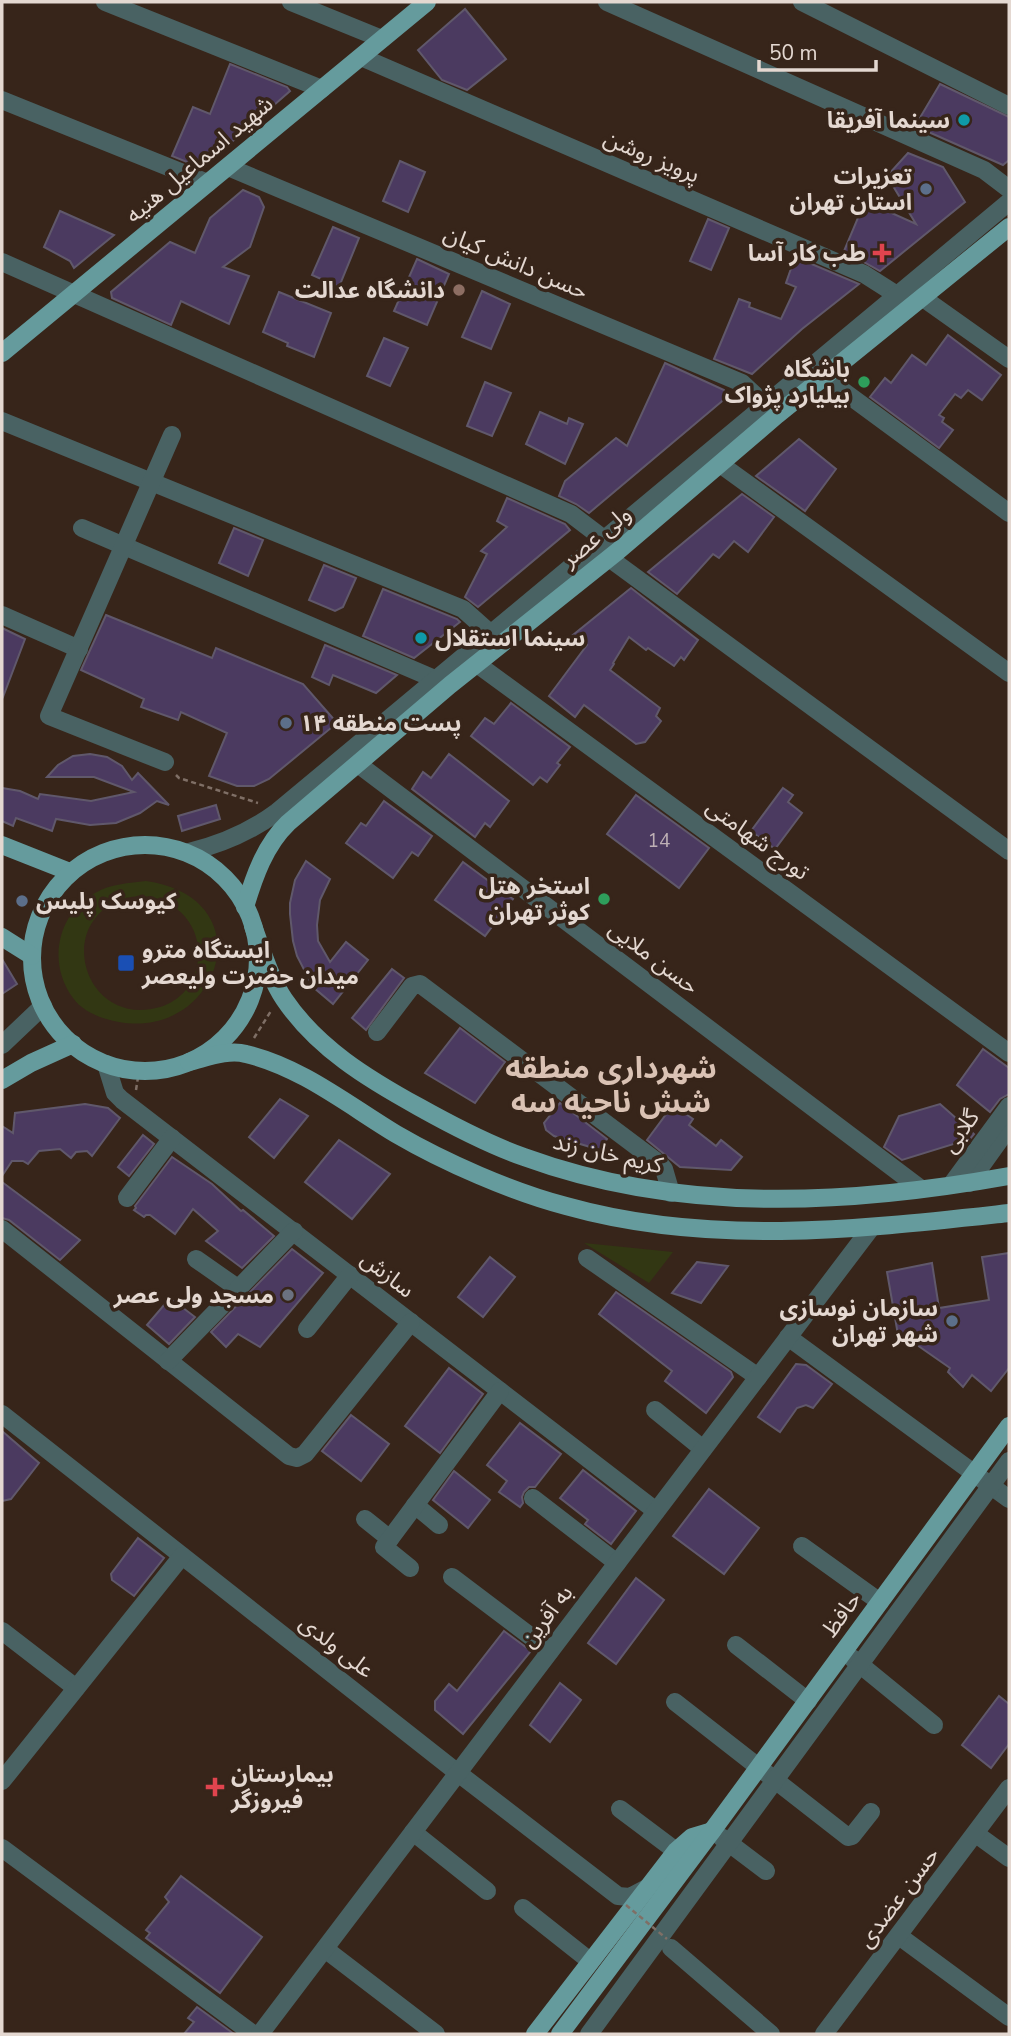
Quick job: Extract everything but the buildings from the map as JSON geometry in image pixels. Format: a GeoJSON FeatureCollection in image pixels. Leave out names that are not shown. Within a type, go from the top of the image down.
{"type":"FeatureCollection","features":[{"type":"Feature","properties":{"kind":"main road","name":"شهید اسماعیل هنیه"},"geometry":{"type":"LineString","coordinates":[[2,353],[427,2]]}},
{"type":"Feature","properties":{"kind":"main road","name":"ولی عصر"},"geometry":{"type":"LineString","coordinates":[[245,907],[260,864],[284,827],[358,764],[443,682],[477,664],[497,639],[720,464],[772,410],[824,377],[1009,227]]}},
{"type":"Feature","properties":{"kind":"main road"},"geometry":{"type":"LineString","coordinates":[[2,845],[70,872]]}},
{"type":"Feature","properties":{"kind":"main road"},"geometry":{"type":"LineString","coordinates":[[189,1062],[217,1045],[230,1033],[246,1007],[257,974],[258,958],[253,926],[234,888],[220,872],[190,852],[153,845],[128,846],[104,853],[70,872],[46,903],[35,931],[32,956],[37,989],[53,1022],[72,1044],[106,1064],[139,1070],[164,1069],[234,1053],[246,1054],[311,1081],[424,1150],[523,1192],[566,1206],[611,1216],[699,1230],[815,1231],[871,1228],[1009,1213]]}},
{"type":"Feature","properties":{"kind":"main road","name":"کریم خان زند"},"geometry":{"type":"LineString","coordinates":[[253,926],[278,988],[294,1012],[349,1065],[451,1125],[514,1154],[552,1167],[671,1193],[785,1200],[921,1189],[1009,1175]]}},
{"type":"Feature","properties":{"kind":"main road"},"geometry":{"type":"LineString","coordinates":[[2,937],[32,956]]}},
{"type":"Feature","properties":{"kind":"main road"},"geometry":{"type":"LineString","coordinates":[[2,1080],[72,1044]]}},
{"type":"Feature","properties":{"kind":"main road","name":"حافظ"},"geometry":{"type":"LineString","coordinates":[[560,2034],[1009,1426]]}},
{"type":"Feature","properties":{"kind":"main road","name":"حافظ"},"geometry":{"type":"LineString","coordinates":[[535,2034],[676,1851],[692,1837],[712,1831]]}},
{"type":"Feature","properties":{"kind":"street"},"geometry":{"type":"LineString","coordinates":[[105,2],[322,89]]}},
{"type":"Feature","properties":{"kind":"street"},"geometry":{"type":"LineString","coordinates":[[291,2],[382,39]]}},
{"type":"Feature","properties":{"kind":"street"},"geometry":{"type":"LineString","coordinates":[[607,2],[984,170],[1009,189]]}},
{"type":"Feature","properties":{"kind":"street"},"geometry":{"type":"LineString","coordinates":[[802,2],[1009,106]]}},
{"type":"Feature","properties":{"kind":"street","name":"پرویز روشن"},"geometry":{"type":"LineString","coordinates":[[361,57],[864,274],[897,295],[923,298]]}},
{"type":"Feature","properties":{"kind":"street"},"geometry":{"type":"LineString","coordinates":[[2,100],[208,183]]}},
{"type":"Feature","properties":{"kind":"street","name":"حسن دانش کیان"},"geometry":{"type":"LineString","coordinates":[[228,167],[742,383],[772,410]]}},
{"type":"Feature","properties":{"kind":"street"},"geometry":{"type":"LineString","coordinates":[[611,549],[772,410],[897,295],[1009,202]]}},
{"type":"Feature","properties":{"kind":"street"},"geometry":{"type":"LineString","coordinates":[[2,262],[571,514],[611,549],[1009,851]]}},
{"type":"Feature","properties":{"kind":"street"},"geometry":{"type":"LineString","coordinates":[[923,298],[1009,359]]}},
{"type":"Feature","properties":{"kind":"street"},"geometry":{"type":"LineString","coordinates":[[824,377],[1009,513]]}},
{"type":"Feature","properties":{"kind":"street"},"geometry":{"type":"LineString","coordinates":[[2,421],[463,609],[497,639],[260,825],[223,842],[190,852]]}},
{"type":"Feature","properties":{"kind":"street"},"geometry":{"type":"LineString","coordinates":[[165,762],[49,716],[172,435]]}},
{"type":"Feature","properties":{"kind":"street"},"geometry":{"type":"LineString","coordinates":[[720,464],[1009,673]]}},
{"type":"Feature","properties":{"kind":"street"},"geometry":{"type":"LineString","coordinates":[[82,528],[443,682]]}},
{"type":"Feature","properties":{"kind":"street"},"geometry":{"type":"LineString","coordinates":[[2,615],[79,649]]}},
{"type":"Feature","properties":{"kind":"street","name":"تورج شهامتی"},"geometry":{"type":"LineString","coordinates":[[477,664],[1009,1053]]}},
{"type":"Feature","properties":{"kind":"street","name":"حسن ملایی"},"geometry":{"type":"LineString","coordinates":[[358,764],[921,1189]]}},
{"type":"Feature","properties":{"kind":"street"},"geometry":{"type":"LineString","coordinates":[[377,1032],[412,986],[420,984],[660,1164],[671,1193]]}},
{"type":"Feature","properties":{"kind":"street"},"geometry":{"type":"LineString","coordinates":[[2,1045],[43,1006]]}},
{"type":"Feature","properties":{"kind":"street","name":"سازش"},"geometry":{"type":"LineString","coordinates":[[106,1064],[115,1093],[656,1511]]}},
{"type":"Feature","properties":{"kind":"street","name":"گلابی"},"geometry":{"type":"LineString","coordinates":[[960,1184],[1009,1106]]}},
{"type":"Feature","properties":{"kind":"street","name":"گلابی"},"geometry":{"type":"LineString","coordinates":[[960,1184],[1009,1127]]}},
{"type":"Feature","properties":{"kind":"street"},"geometry":{"type":"LineString","coordinates":[[127,1198],[172,1138]]}},
{"type":"Feature","properties":{"kind":"street","name":"به آفرین"},"geometry":{"type":"LineString","coordinates":[[260,2034],[871,1228]]}},
{"type":"Feature","properties":{"kind":"street"},"geometry":{"type":"LineString","coordinates":[[2,1229],[289,1457],[297,1458],[305,1454],[411,1322]]}},
{"type":"Feature","properties":{"kind":"street"},"geometry":{"type":"LineString","coordinates":[[168,1361],[294,1231]]}},
{"type":"Feature","properties":{"kind":"street"},"geometry":{"type":"LineString","coordinates":[[587,1258],[758,1377]]}},
{"type":"Feature","properties":{"kind":"street"},"geometry":{"type":"LineString","coordinates":[[196,1259],[239,1289]]}},
{"type":"Feature","properties":{"kind":"street"},"geometry":{"type":"LineString","coordinates":[[307,1329],[350,1275]]}},
{"type":"Feature","properties":{"kind":"street"},"geometry":{"type":"LineString","coordinates":[[788,1337],[1009,1499]]}},
{"type":"Feature","properties":{"kind":"street"},"geometry":{"type":"LineString","coordinates":[[387,1543],[500,1391]]}},
{"type":"Feature","properties":{"kind":"street"},"geometry":{"type":"LineString","coordinates":[[655,1410],[703,1449]]}},
{"type":"Feature","properties":{"kind":"street","name":"علی ولدی"},"geometry":{"type":"LineString","coordinates":[[2,1414],[618,1896],[630,1897],[647,1888]]}},
{"type":"Feature","properties":{"kind":"street"},"geometry":{"type":"LineString","coordinates":[[592,2033],[1009,1461]]}},
{"type":"Feature","properties":{"kind":"street"},"geometry":{"type":"LineString","coordinates":[[533,1498],[617,1563]]}},
{"type":"Feature","properties":{"kind":"street"},"geometry":{"type":"LineString","coordinates":[[415,1505],[439,1525]]}},
{"type":"Feature","properties":{"kind":"street"},"geometry":{"type":"LineString","coordinates":[[365,1519],[410,1569]]}},
{"type":"Feature","properties":{"kind":"street"},"geometry":{"type":"LineString","coordinates":[[802,1546],[880,1602]]}},
{"type":"Feature","properties":{"kind":"street"},"geometry":{"type":"LineString","coordinates":[[2,1781],[182,1556]]}},
{"type":"Feature","properties":{"kind":"street"},"geometry":{"type":"LineString","coordinates":[[452,1577],[550,1651]]}},
{"type":"Feature","properties":{"kind":"street"},"geometry":{"type":"LineString","coordinates":[[2,1631],[76,1688]]}},
{"type":"Feature","properties":{"kind":"street"},"geometry":{"type":"LineString","coordinates":[[736,1645],[807,1701]]}},
{"type":"Feature","properties":{"kind":"street"},"geometry":{"type":"LineString","coordinates":[[844,1652],[934,1725]]}},
{"type":"Feature","properties":{"kind":"street"},"geometry":{"type":"LineString","coordinates":[[675,1702],[848,1837],[852,1836],[871,1812]]}},
{"type":"Feature","properties":{"kind":"street","name":"حسن عضدی"},"geometry":{"type":"LineString","coordinates":[[824,2034],[1009,1788]]}},
{"type":"Feature","properties":{"kind":"street"},"geometry":{"type":"LineString","coordinates":[[620,1809],[676,1851]]}},
{"type":"Feature","properties":{"kind":"street"},"geometry":{"type":"LineString","coordinates":[[712,1831],[766,1871]]}},
{"type":"Feature","properties":{"kind":"street"},"geometry":{"type":"LineString","coordinates":[[413,1832],[487,1891]]}},
{"type":"Feature","properties":{"kind":"street"},"geometry":{"type":"LineString","coordinates":[[976,1834],[1009,1858]]}},
{"type":"Feature","properties":{"kind":"street"},"geometry":{"type":"LineString","coordinates":[[2,1848],[253,2034]]}},
{"type":"Feature","properties":{"kind":"street"},"geometry":{"type":"LineString","coordinates":[[523,1908],[590,1961]]}},
{"type":"Feature","properties":{"kind":"street"},"geometry":{"type":"LineString","coordinates":[[899,1936],[1009,2017]]}},
{"type":"Feature","properties":{"kind":"street"},"geometry":{"type":"LineString","coordinates":[[669,1943],[771,2034]]}},
{"type":"Feature","properties":{"kind":"street"},"geometry":{"type":"LineString","coordinates":[[325,1949],[436,2034]]}},
{"type":"Feature","properties":{"kind":"path"},"geometry":{"type":"LineString","coordinates":[[165,762],[179,778],[265,805]]}},
{"type":"Feature","properties":{"kind":"path"},"geometry":{"type":"LineString","coordinates":[[254,1038],[275,1005]]}},
{"type":"Feature","properties":{"kind":"path"},"geometry":{"type":"LineString","coordinates":[[135,1095],[139,1070]]}},
{"type":"Feature","properties":{"kind":"path"},"geometry":{"type":"LineString","coordinates":[[626,1905],[669,1943]]}},
{"type":"Feature","properties":{"kind":"green space"},"geometry":{"type":"Polygon","coordinates":[[[146,881],[183,893],[207,913],[217,938],[215,965],[204,990],[183,1010],[154,1022],[119,1022],[106,1019],[82,1007],[65,984],[59,955],[64,926],[82,902],[95,893],[120,884],[146,881]],[[146,896],[122,899],[101,912],[88,930],[84,951],[87,971],[97,990],[113,1003],[135,1010],[160,1007],[181,995],[189,986],[197,965],[194,932],[183,914],[164,901],[146,896]]]}},
{"type":"Feature","properties":{"kind":"green space"},"geometry":{"type":"Polygon","coordinates":[[[584,1243],[673,1252],[649,1283],[584,1243]]]}},
{"type":"Feature","properties":{"kind":"place","name":"سینما آفریقا"},"geometry":{"type":"Point","coordinates":[964,120]}},
{"type":"Feature","properties":{"kind":"place","name":"تعزیرات استان تهران"},"geometry":{"type":"Point","coordinates":[926,189]}},
{"type":"Feature","properties":{"kind":"place","name":"طب کار آسا"},"geometry":{"type":"Point","coordinates":[882,253]}},
{"type":"Feature","properties":{"kind":"place","name":"دانشگاه عدالت"},"geometry":{"type":"Point","coordinates":[459,290]}},
{"type":"Feature","properties":{"kind":"place","name":"باشگاه بیلیارد پژواک"},"geometry":{"type":"Point","coordinates":[864,382]}},
{"type":"Feature","properties":{"kind":"place","name":"سینما استقلال"},"geometry":{"type":"Point","coordinates":[421,638]}},
{"type":"Feature","properties":{"kind":"place","name":"پست منطقه ۱۴"},"geometry":{"type":"Point","coordinates":[286,723]}},
{"type":"Feature","properties":{"kind":"place","name":"استخر هتل کوثر تهران"},"geometry":{"type":"Point","coordinates":[604,899]}},
{"type":"Feature","properties":{"kind":"place","name":"کیوسک پلیس"},"geometry":{"type":"Point","coordinates":[22,901]}},
{"type":"Feature","properties":{"kind":"place","name":"ایستگاه مترو میدان حضرت ولیعصر"},"geometry":{"type":"Point","coordinates":[126,963]}},
{"type":"Feature","properties":{"kind":"place","name":"مسجد ولی عصر"},"geometry":{"type":"Point","coordinates":[288,1295]}},
{"type":"Feature","properties":{"kind":"place","name":"سازمان نوسازی شهر تهران"},"geometry":{"type":"Point","coordinates":[952,1321]}},
{"type":"Feature","properties":{"kind":"place","name":"بیمارستان فیروزگر"},"geometry":{"type":"Point","coordinates":[215,1787]}},
{"type":"Feature","properties":{"kind":"district","name":"شهرداری منطقه شش ناحیه سه"},"geometry":{"type":"Point","coordinates":[611,1085]}}]}
